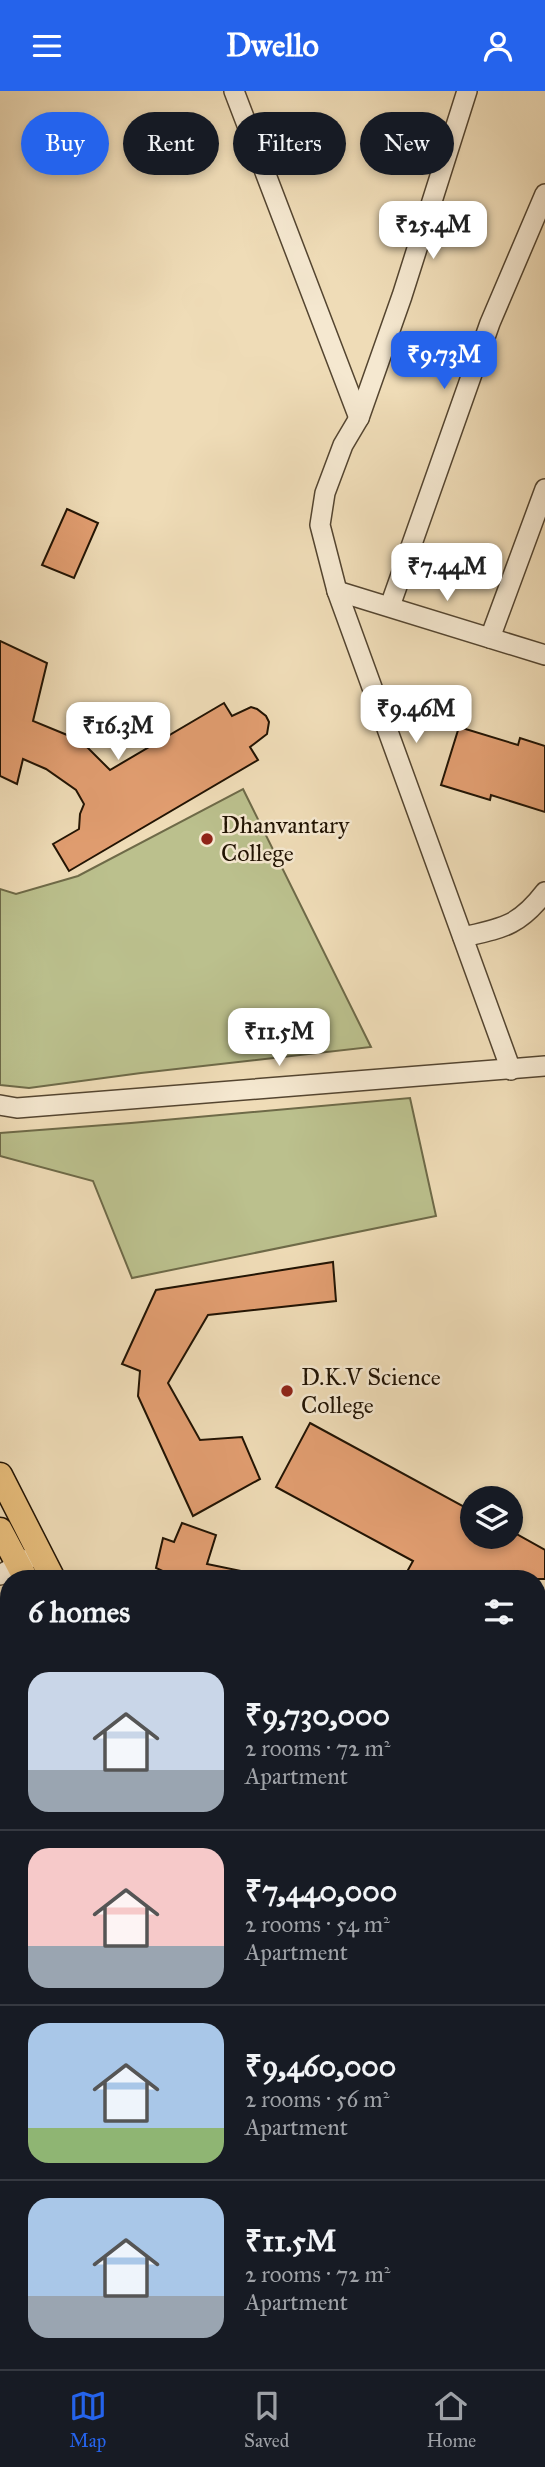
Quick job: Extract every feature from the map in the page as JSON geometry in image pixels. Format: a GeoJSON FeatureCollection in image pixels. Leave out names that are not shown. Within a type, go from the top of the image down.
{"type":"FeatureCollection","features":[{"type":"Feature","properties":{"kind":"main road"},"geometry":{"type":"LineString","coordinates":[[0,1475],[48,1570]]}},
{"type":"Feature","properties":{"kind":"main road"},"geometry":{"type":"LineString","coordinates":[[0,1530],[14,1570]]}},
{"type":"Feature","properties":{"kind":"street"},"geometry":{"type":"LineString","coordinates":[[234,91],[359,418]]}},
{"type":"Feature","properties":{"kind":"street"},"geometry":{"type":"LineString","coordinates":[[467,91],[402,296],[359,418],[343,445],[325,493],[320,525],[337,591],[511,1070]]}},
{"type":"Feature","properties":{"kind":"street"},"geometry":{"type":"LineString","coordinates":[[390,606],[490,323],[545,194]]}},
{"type":"Feature","properties":{"kind":"street"},"geometry":{"type":"LineString","coordinates":[[490,638],[545,489]]}},
{"type":"Feature","properties":{"kind":"street"},"geometry":{"type":"LineString","coordinates":[[337,591],[545,655]]}},
{"type":"Feature","properties":{"kind":"street"},"geometry":{"type":"LineString","coordinates":[[463,937],[503,928],[530,912],[545,893]]}},
{"type":"Feature","properties":{"kind":"street"},"geometry":{"type":"LineString","coordinates":[[6,1109],[545,1066]]}},
{"type":"Feature","properties":{"kind":"street"},"geometry":{"type":"LineString","coordinates":[[19,1570],[40,1553]]}},
{"type":"Feature","properties":{"kind":"green space"},"geometry":{"type":"Polygon","coordinates":[[[243,789],[371,1047],[29,1088],[0,1085],[0,889],[16,894],[78,876],[243,789]]]}},
{"type":"Feature","properties":{"kind":"green space"},"geometry":{"type":"Polygon","coordinates":[[[410,1098],[436,1216],[132,1278],[93,1181],[0,1156],[0,1133],[410,1098]]]}},
{"type":"Feature","properties":{"kind":"building"},"geometry":{"type":"Polygon","coordinates":[[[67,509],[98,523],[74,578],[42,565],[67,509]]]}},
{"type":"Feature","properties":{"kind":"building"},"geometry":{"type":"Polygon","coordinates":[[[0,641],[47,663],[33,721],[72,737],[88,748],[110,770],[224,703],[232,716],[251,707],[266,716],[269,722],[267,734],[250,747],[258,760],[69,871],[53,844],[79,829],[84,804],[76,790],[46,769],[23,759],[17,784],[0,776],[0,641]]]}},
{"type":"Feature","properties":{"kind":"building"},"geometry":{"type":"Polygon","coordinates":[[[459,727],[518,745],[520,738],[545,746],[545,812],[491,795],[490,800],[441,785],[459,727]]]}},
{"type":"Feature","properties":{"kind":"building"},"geometry":{"type":"Polygon","coordinates":[[[333,1262],[336,1301],[208,1315],[168,1383],[200,1440],[242,1437],[260,1479],[193,1516],[138,1396],[140,1371],[122,1364],[156,1290],[333,1262]]]}},
{"type":"Feature","properties":{"kind":"building"},"geometry":{"type":"Polygon","coordinates":[[[310,1423],[460,1504],[460,1549],[523,1549],[523,1538],[545,1550],[545,1570],[408,1570],[413,1561],[276,1487],[310,1423]]]}},
{"type":"Feature","properties":{"kind":"building"},"geometry":{"type":"Polygon","coordinates":[[[182,1523],[216,1535],[207,1564],[236,1570],[156,1568],[163,1538],[174,1542],[182,1523]]]}},
{"type":"Feature","properties":{"kind":"place","name":"Dhanvantary College"},"geometry":{"type":"Point","coordinates":[207,839]}},
{"type":"Feature","properties":{"kind":"place","name":"D.K.V Science College"},"geometry":{"type":"Point","coordinates":[287,1391]}}]}
